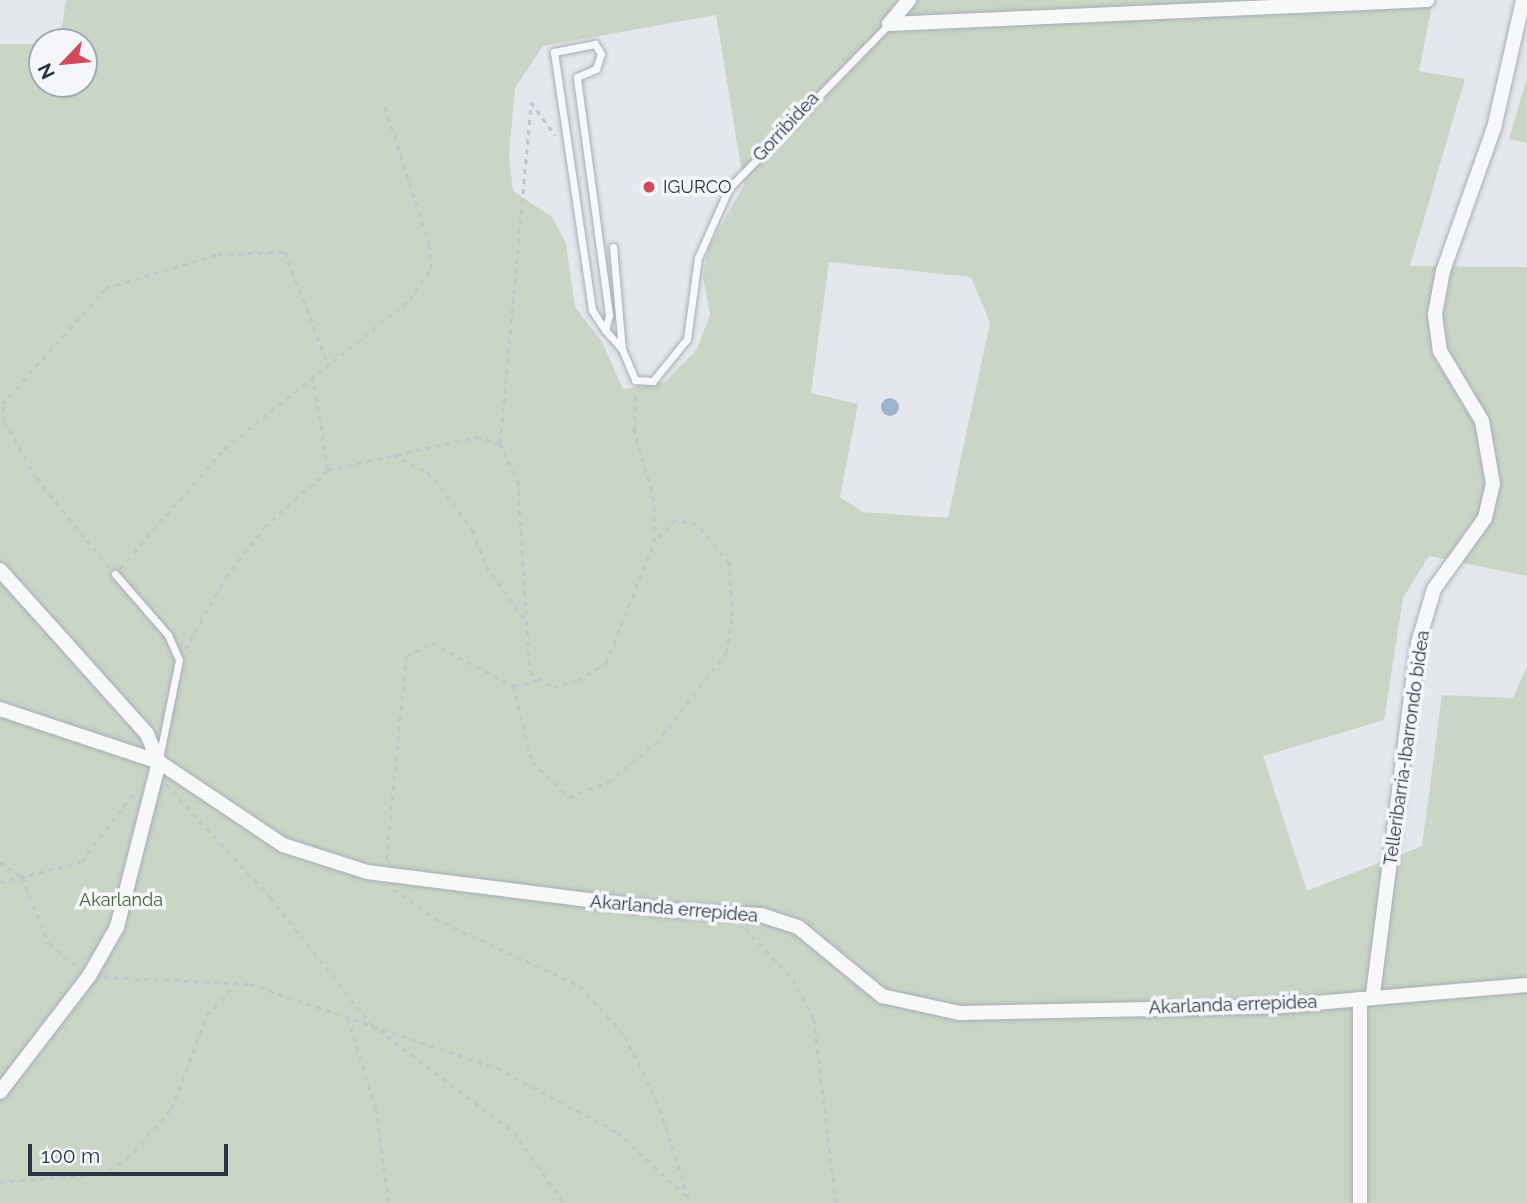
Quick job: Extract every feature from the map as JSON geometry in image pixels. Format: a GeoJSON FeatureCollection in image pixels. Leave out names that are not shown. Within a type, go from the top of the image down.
{"type":"FeatureCollection","features":[{"type":"Feature","properties":{"kind":"street"},"geometry":{"type":"LineString","coordinates":[[889,24],[909,0]]}},
{"type":"Feature","properties":{"kind":"street"},"geometry":{"type":"LineString","coordinates":[[889,24],[1427,0]]}},
{"type":"Feature","properties":{"kind":"street","name":"Telleribarria-Ibarrondo bidea"},"geometry":{"type":"LineString","coordinates":[[1360,1203],[1367,996],[1418,642],[1434,589],[1485,518],[1493,484],[1482,421],[1440,351],[1435,314],[1443,271],[1494,128],[1523,0]]}},
{"type":"Feature","properties":{"kind":"street"},"geometry":{"type":"LineString","coordinates":[[0,570],[147,734],[159,762],[117,927],[89,976],[0,1092]]}},
{"type":"Feature","properties":{"kind":"street","name":"Akarlanda errepidea"},"geometry":{"type":"LineString","coordinates":[[0,709],[159,762],[283,845],[385,875],[725,916],[761,915],[798,927],[882,996],[929,1010],[1281,1006],[1367,996],[1527,985]]}},
{"type":"Feature","properties":{"kind":"lane","name":"Gorribidea"},"geometry":{"type":"LineString","coordinates":[[635,380],[662,373],[687,339],[698,258],[729,188],[889,24]]}},
{"type":"Feature","properties":{"kind":"lane"},"geometry":{"type":"LineString","coordinates":[[605,330],[609,315],[577,77],[596,69],[601,54],[595,44],[554,52],[592,310],[605,330],[622,349]]}},
{"type":"Feature","properties":{"kind":"lane"},"geometry":{"type":"LineString","coordinates":[[613,247],[622,349],[635,380]]}},
{"type":"Feature","properties":{"kind":"lane"},"geometry":{"type":"LineString","coordinates":[[115,574],[168,635],[179,660],[159,762]]}},
{"type":"Feature","properties":{"kind":"path"},"geometry":{"type":"LineString","coordinates":[[557,138],[531,102],[500,443],[518,481],[530,673],[553,687],[606,663],[654,542],[654,501],[634,431],[635,380]]}},
{"type":"Feature","properties":{"kind":"path"},"geometry":{"type":"LineString","coordinates":[[327,362],[285,252],[218,254],[106,288],[2,404],[4,422],[36,478],[115,574],[224,449],[327,362],[410,300],[430,270],[429,245],[384,104]]}},
{"type":"Feature","properties":{"kind":"path"},"geometry":{"type":"LineString","coordinates":[[313,376],[328,470]]}},
{"type":"Feature","properties":{"kind":"path"},"geometry":{"type":"LineString","coordinates":[[179,660],[226,577],[264,527],[328,470],[476,438],[500,443]]}},
{"type":"Feature","properties":{"kind":"path"},"geometry":{"type":"LineString","coordinates":[[391,455],[428,472],[472,530],[486,566],[525,620]]}},
{"type":"Feature","properties":{"kind":"path"},"geometry":{"type":"LineString","coordinates":[[514,686],[532,762],[569,797],[608,782],[656,743],[726,653],[732,615],[729,562],[697,525],[676,520],[654,542]]}},
{"type":"Feature","properties":{"kind":"path"},"geometry":{"type":"LineString","coordinates":[[542,680],[514,686],[432,643],[406,656],[385,875],[394,891],[435,919],[580,986],[625,1036],[660,1108],[690,1203]]}},
{"type":"Feature","properties":{"kind":"path"},"geometry":{"type":"LineString","coordinates":[[159,762],[163,781],[270,897],[371,1024],[514,1132],[565,1203]]}},
{"type":"Feature","properties":{"kind":"path"},"geometry":{"type":"LineString","coordinates":[[0,881],[81,862],[144,779]]}},
{"type":"Feature","properties":{"kind":"path"},"geometry":{"type":"LineString","coordinates":[[0,862],[22,877],[49,943],[89,976],[235,984],[371,1024],[497,1068],[617,1132],[688,1198]]}},
{"type":"Feature","properties":{"kind":"path"},"geometry":{"type":"LineString","coordinates":[[725,916],[755,934],[793,979],[814,1019],[836,1203]]}},
{"type":"Feature","properties":{"kind":"path"},"geometry":{"type":"LineString","coordinates":[[0,1182],[100,1174],[127,1158],[171,1109],[207,1015],[235,984]]}},
{"type":"Feature","properties":{"kind":"path"},"geometry":{"type":"LineString","coordinates":[[348,1018],[376,1108],[389,1203]]}},
{"type":"Feature","properties":{"kind":"green space","name":"Akarlanda"},"geometry":{"type":"Polygon","coordinates":[[[66,0],[1433,0],[1419,71],[1465,79],[1410,266],[1527,267],[1527,576],[1429,556],[1403,598],[1384,720],[1263,756],[1307,891],[1422,846],[1442,695],[1513,698],[1527,666],[1527,1203],[0,1203],[0,44],[28,44],[28,98],[98,98],[98,28],[62,28],[66,0]],[[716,15],[543,46],[515,88],[509,156],[513,191],[552,217],[566,243],[575,307],[602,342],[623,389],[665,382],[697,349],[710,315],[703,276],[708,249],[744,185],[716,15]],[[829,262],[811,393],[858,404],[840,497],[863,512],[948,518],[990,323],[971,277],[829,262]]]}},
{"type":"Feature","properties":{"kind":"green space"},"geometry":{"type":"Polygon","coordinates":[[[1527,78],[1527,143],[1509,139],[1527,78]]]}},
{"type":"Feature","properties":{"kind":"water"},"geometry":{"type":"Polygon","coordinates":[[[886,398],[894,398],[899,407],[897,414],[886,416],[881,411],[881,403],[886,398]]]}},
{"type":"Feature","properties":{"kind":"place","name":"IGURCO"},"geometry":{"type":"Point","coordinates":[649,187]}}]}
